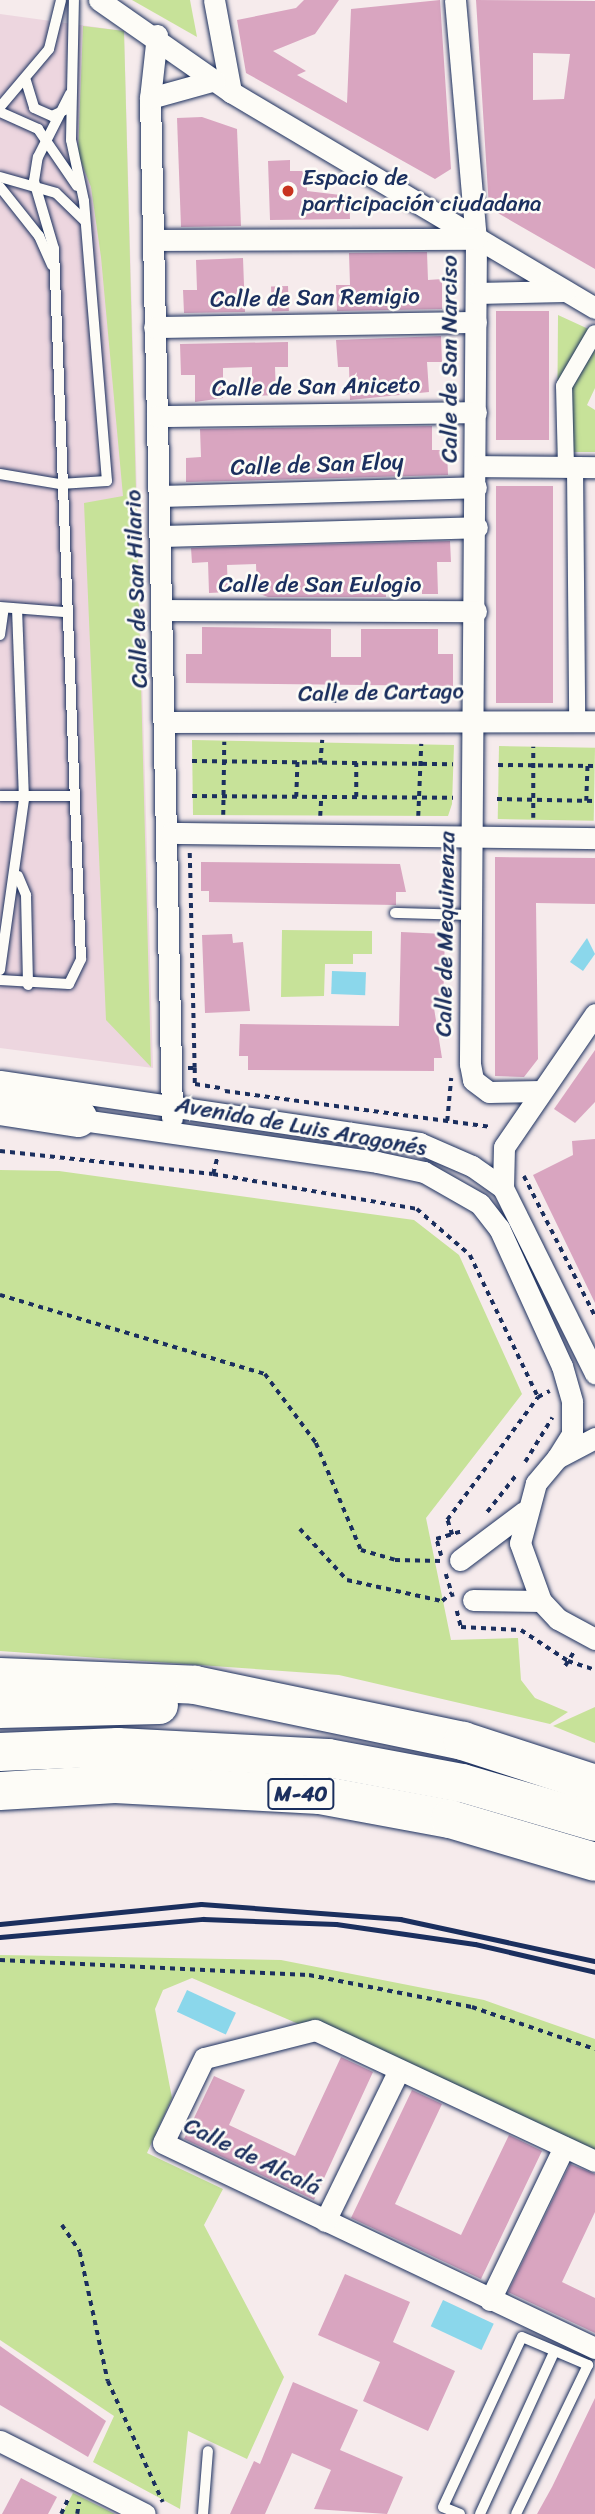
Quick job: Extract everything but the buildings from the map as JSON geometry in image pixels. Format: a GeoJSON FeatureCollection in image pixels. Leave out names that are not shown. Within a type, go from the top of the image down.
{"type":"FeatureCollection","features":[{"type":"Feature","properties":{"kind":"highway"},"geometry":{"type":"LineString","coordinates":[[0,1106],[78,1118]]}},
{"type":"Feature","properties":{"kind":"highway"},"geometry":{"type":"LineString","coordinates":[[0,1677],[195,1685],[463,1741],[595,1784]]}},
{"type":"Feature","properties":{"kind":"highway"},"geometry":{"type":"LineString","coordinates":[[0,1709],[273,1703]]}},
{"type":"Feature","properties":{"kind":"highway","name":"M-40"},"geometry":{"type":"LineString","coordinates":[[0,1752],[118,1747],[328,1758],[462,1783],[595,1822]]}},
{"type":"Feature","properties":{"kind":"highway","name":"M-40"},"geometry":{"type":"LineString","coordinates":[[0,1791],[115,1784],[320,1795],[450,1819],[595,1862]]}},
{"type":"Feature","properties":{"kind":"street"},"geometry":{"type":"LineString","coordinates":[[99,0],[158,35],[223,86],[595,308]]}},
{"type":"Feature","properties":{"kind":"street"},"geometry":{"type":"LineString","coordinates":[[214,0],[223,86]]}},
{"type":"Feature","properties":{"kind":"street","name":"Calle de San Narciso"},"geometry":{"type":"LineString","coordinates":[[455,0],[476,239],[477,718]]}},
{"type":"Feature","properties":{"kind":"street","name":"Calle de San Hilario"},"geometry":{"type":"LineString","coordinates":[[158,35],[150,98],[162,610],[168,722],[172,1111]]}},
{"type":"Feature","properties":{"kind":"street"},"geometry":{"type":"LineString","coordinates":[[150,98],[223,86]]}},
{"type":"Feature","properties":{"kind":"street"},"geometry":{"type":"LineString","coordinates":[[153,240],[476,239]]}},
{"type":"Feature","properties":{"kind":"street"},"geometry":{"type":"LineString","coordinates":[[476,293],[565,291]]}},
{"type":"Feature","properties":{"kind":"street","name":"Calle de San Remigio"},"geometry":{"type":"LineString","coordinates":[[154,327],[476,322]]}},
{"type":"Feature","properties":{"kind":"street"},"geometry":{"type":"LineString","coordinates":[[586,721],[579,467],[565,386],[595,333]]}},
{"type":"Feature","properties":{"kind":"street","name":"Calle de San Aniceto"},"geometry":{"type":"LineString","coordinates":[[157,416],[476,412]]}},
{"type":"Feature","properties":{"kind":"street","name":"Calle de San Eloy"},"geometry":{"type":"LineString","coordinates":[[160,496],[476,477],[579,467]]}},
{"type":"Feature","properties":{"kind":"street"},"geometry":{"type":"LineString","coordinates":[[162,536],[477,527]]}},
{"type":"Feature","properties":{"kind":"street","name":"Calle de San Eulogio"},"geometry":{"type":"LineString","coordinates":[[162,610],[477,611]]}},
{"type":"Feature","properties":{"kind":"street","name":"Calle de Cartago"},"geometry":{"type":"LineString","coordinates":[[168,722],[477,718],[586,721]]}},
{"type":"Feature","properties":{"kind":"street","name":"Calle de Mequinenza"},"geometry":{"type":"LineString","coordinates":[[477,718],[472,915],[473,1080],[489,1092],[541,1091]]}},
{"type":"Feature","properties":{"kind":"street"},"geometry":{"type":"LineString","coordinates":[[170,833],[595,838]]}},
{"type":"Feature","properties":{"kind":"street"},"geometry":{"type":"LineString","coordinates":[[595,1014],[504,1147],[503,1188],[595,1373]]}},
{"type":"Feature","properties":{"kind":"street","name":"Avenida de Luis Aragonés"},"geometry":{"type":"LineString","coordinates":[[0,1082],[172,1111],[419,1143],[472,1166],[503,1188]]}},
{"type":"Feature","properties":{"kind":"street"},"geometry":{"type":"LineString","coordinates":[[152,1129],[172,1111],[189,1135]]}},
{"type":"Feature","properties":{"kind":"street","name":"Avenida de Luis Aragonés"},"geometry":{"type":"LineString","coordinates":[[0,1121],[78,1118],[377,1162],[449,1183],[480,1204],[499,1228],[559,1386],[572,1434],[557,1458]]}},
{"type":"Feature","properties":{"kind":"street"},"geometry":{"type":"LineString","coordinates":[[595,1438],[557,1458],[536,1483],[524,1512],[522,1559],[541,1601],[558,1619],[595,1639]]}},
{"type":"Feature","properties":{"kind":"street"},"geometry":{"type":"LineString","coordinates":[[452,1561],[524,1512]]}},
{"type":"Feature","properties":{"kind":"street"},"geometry":{"type":"LineString","coordinates":[[473,1600],[541,1601]]}},
{"type":"Feature","properties":{"kind":"street","name":"Calle de Alcalá"},"geometry":{"type":"LineString","coordinates":[[595,2161],[315,2031],[204,2058],[163,2143],[595,2348]]}},
{"type":"Feature","properties":{"kind":"street","name":"Calle de Alcalá"},"geometry":{"type":"LineString","coordinates":[[325,2221],[398,2070]]}},
{"type":"Feature","properties":{"kind":"street"},"geometry":{"type":"LineString","coordinates":[[490,2300],[564,2147]]}},
{"type":"Feature","properties":{"kind":"street"},"geometry":{"type":"LineString","coordinates":[[0,2441],[145,2514]]}},
{"type":"Feature","properties":{"kind":"lane"},"geometry":{"type":"LineString","coordinates":[[0,107],[26,81],[52,43],[61,0]]}},
{"type":"Feature","properties":{"kind":"lane"},"geometry":{"type":"LineString","coordinates":[[0,474],[60,484],[107,481],[87,229],[84,201],[72,153],[74,0]]}},
{"type":"Feature","properties":{"kind":"lane"},"geometry":{"type":"LineString","coordinates":[[26,81],[28,98],[39,111],[52,116],[67,108]]}},
{"type":"Feature","properties":{"kind":"lane"},"geometry":{"type":"LineString","coordinates":[[0,980],[28,985],[69,984],[81,959],[64,611],[55,271],[52,238],[35,186],[47,142],[67,108],[71,94]]}},
{"type":"Feature","properties":{"kind":"lane"},"geometry":{"type":"LineString","coordinates":[[0,112],[28,122],[47,142],[84,201]]}},
{"type":"Feature","properties":{"kind":"lane"},"geometry":{"type":"LineString","coordinates":[[0,177],[35,186],[72,204],[87,229]]}},
{"type":"Feature","properties":{"kind":"lane"},"geometry":{"type":"LineString","coordinates":[[0,187],[39,236],[55,271]]}},
{"type":"Feature","properties":{"kind":"lane"},"geometry":{"type":"LineString","coordinates":[[0,635],[2,608],[64,611]]}},
{"type":"Feature","properties":{"kind":"lane"},"geometry":{"type":"LineString","coordinates":[[0,970],[18,876],[24,799],[17,610]]}},
{"type":"Feature","properties":{"kind":"lane"},"geometry":{"type":"LineString","coordinates":[[0,796],[24,799],[72,796]]}},
{"type":"Feature","properties":{"kind":"lane"},"geometry":{"type":"LineString","coordinates":[[18,876],[26,895],[28,985]]}},
{"type":"Feature","properties":{"kind":"lane"},"geometry":{"type":"LineString","coordinates":[[395,913],[472,915]]}},
{"type":"Feature","properties":{"kind":"lane"},"geometry":{"type":"LineString","coordinates":[[460,2514],[443,2507],[522,2337],[587,2365],[516,2514]]}},
{"type":"Feature","properties":{"kind":"lane"},"geometry":{"type":"LineString","coordinates":[[480,2514],[554,2352]]}},
{"type":"Feature","properties":{"kind":"lane"},"geometry":{"type":"LineString","coordinates":[[203,2514],[208,2451]]}},
{"type":"Feature","properties":{"kind":"path"},"geometry":{"type":"LineString","coordinates":[[223,816],[224,740]]}},
{"type":"Feature","properties":{"kind":"path"},"geometry":{"type":"LineString","coordinates":[[320,763],[321,742]]}},
{"type":"Feature","properties":{"kind":"path"},"geometry":{"type":"LineString","coordinates":[[418,816],[421,744]]}},
{"type":"Feature","properties":{"kind":"path"},"geometry":{"type":"LineString","coordinates":[[533,747],[533,819]]}},
{"type":"Feature","properties":{"kind":"path"},"geometry":{"type":"LineString","coordinates":[[192,761],[453,764]]}},
{"type":"Feature","properties":{"kind":"path"},"geometry":{"type":"LineString","coordinates":[[296,797],[297,762]]}},
{"type":"Feature","properties":{"kind":"path"},"geometry":{"type":"LineString","coordinates":[[356,763],[356,797]]}},
{"type":"Feature","properties":{"kind":"path"},"geometry":{"type":"LineString","coordinates":[[498,765],[595,766]]}},
{"type":"Feature","properties":{"kind":"path"},"geometry":{"type":"LineString","coordinates":[[586,801],[587,766]]}},
{"type":"Feature","properties":{"kind":"path"},"geometry":{"type":"LineString","coordinates":[[192,796],[453,798]]}},
{"type":"Feature","properties":{"kind":"path"},"geometry":{"type":"LineString","coordinates":[[320,816],[321,797]]}},
{"type":"Feature","properties":{"kind":"path"},"geometry":{"type":"LineString","coordinates":[[497,799],[595,801]]}},
{"type":"Feature","properties":{"kind":"path"},"geometry":{"type":"LineString","coordinates":[[195,1068],[190,849],[199,848],[200,834]]}},
{"type":"Feature","properties":{"kind":"path"},"geometry":{"type":"LineString","coordinates":[[510,1137],[522,1144],[524,1176],[595,1315]]}},
{"type":"Feature","properties":{"kind":"path"},"geometry":{"type":"LineString","coordinates":[[0,1151],[213,1174],[398,1201],[438,1222],[470,1255],[538,1397]]}},
{"type":"Feature","properties":{"kind":"path"},"geometry":{"type":"LineString","coordinates":[[205,1155],[230,1158]]}},
{"type":"Feature","properties":{"kind":"path"},"geometry":{"type":"LineString","coordinates":[[213,1174],[217,1157]]}},
{"type":"Feature","properties":{"kind":"path"},"geometry":{"type":"LineString","coordinates":[[0,1295],[265,1374],[316,1443],[361,1550],[433,1562],[452,1561]]}},
{"type":"Feature","properties":{"kind":"path"},"geometry":{"type":"LineString","coordinates":[[546,1377],[559,1386]]}},
{"type":"Feature","properties":{"kind":"path"},"geometry":{"type":"LineString","coordinates":[[453,1535],[447,1520],[538,1397],[559,1386]]}},
{"type":"Feature","properties":{"kind":"path"},"geometry":{"type":"LineString","coordinates":[[481,1518],[539,1442],[552,1418],[559,1386]]}},
{"type":"Feature","properties":{"kind":"path"},"geometry":{"type":"LineString","coordinates":[[300,1529],[347,1580],[442,1601],[452,1593]]}},
{"type":"Feature","properties":{"kind":"path"},"geometry":{"type":"LineString","coordinates":[[565,1666],[575,1650]]}},
{"type":"Feature","properties":{"kind":"path"},"geometry":{"type":"LineString","coordinates":[[0,1960],[309,1975],[472,2007],[595,2049]]}},
{"type":"Feature","properties":{"kind":"path"},"geometry":{"type":"LineString","coordinates":[[62,2225],[80,2252],[108,2381],[163,2502]]}},
{"type":"Feature","properties":{"kind":"shaded area"},"geometry":{"type":"Polygon","coordinates":[[[0,14],[124,31],[153,1068],[0,1048],[0,14]]]}},
{"type":"Feature","properties":{"kind":"green space"},"geometry":{"type":"Polygon","coordinates":[[[132,0],[190,0],[197,37],[132,0]]]}},
{"type":"Feature","properties":{"kind":"green space"},"geometry":{"type":"Polygon","coordinates":[[[83,26],[124,31],[151,1067],[106,1020],[84,503],[123,496],[101,257],[91,187],[78,154],[83,26]]]}},
{"type":"Feature","properties":{"kind":"green space"},"geometry":{"type":"Polygon","coordinates":[[[558,315],[595,332],[595,388],[587,405],[595,410],[595,452],[557,452],[558,315]]]}},
{"type":"Feature","properties":{"kind":"green space"},"geometry":{"type":"Polygon","coordinates":[[[192,740],[454,745],[452,804],[448,816],[193,815],[192,740]]]}},
{"type":"Feature","properties":{"kind":"green space"},"geometry":{"type":"Polygon","coordinates":[[[499,746],[595,748],[594,821],[498,819],[499,746]]]}},
{"type":"Feature","properties":{"kind":"green space"},"geometry":{"type":"Polygon","coordinates":[[[282,930],[372,931],[372,954],[353,954],[353,964],[325,964],[324,996],[281,997],[282,930]]]}},
{"type":"Feature","properties":{"kind":"green space"},"geometry":{"type":"Polygon","coordinates":[[[0,1170],[59,1171],[414,1220],[459,1255],[522,1394],[426,1518],[451,1640],[518,1638],[521,1680],[535,1698],[568,1712],[550,1724],[339,1675],[0,1651],[0,1170]]]}},
{"type":"Feature","properties":{"kind":"green space"},"geometry":{"type":"Polygon","coordinates":[[[595,1707],[595,1743],[553,1726],[595,1707]]]}},
{"type":"Feature","properties":{"kind":"green space"},"geometry":{"type":"Polygon","coordinates":[[[0,1955],[281,1960],[484,2000],[595,2039],[595,2152],[192,1978],[163,1990],[155,2009],[172,2098],[147,2153],[223,2189],[204,2225],[284,2377],[247,2459],[188,2431],[180,2509],[93,2462],[114,2416],[0,2340],[0,1955]]]}},
{"type":"Feature","properties":{"kind":"green space"},"geometry":{"type":"Polygon","coordinates":[[[73,2493],[115,2514],[62,2514],[73,2493]]]}},
{"type":"Feature","properties":{"kind":"water"},"geometry":{"type":"Polygon","coordinates":[[[587,938],[595,954],[583,971],[570,962],[587,938]]]}},
{"type":"Feature","properties":{"kind":"water"},"geometry":{"type":"Polygon","coordinates":[[[332,971],[366,972],[365,995],[331,994],[332,971]]]}},
{"type":"Feature","properties":{"kind":"water"},"geometry":{"type":"Polygon","coordinates":[[[187,1990],[236,2013],[226,2035],[177,2012],[187,1990]]]}},
{"type":"Feature","properties":{"kind":"water"},"geometry":{"type":"Polygon","coordinates":[[[443,2300],[494,2324],[481,2350],[431,2326],[443,2300]]]}},
{"type":"Feature","properties":{"kind":"railway"},"geometry":{"type":"LineString","coordinates":[[0,1924],[201,1904],[400,1919],[595,1961]]}},
{"type":"Feature","properties":{"kind":"railway"},"geometry":{"type":"LineString","coordinates":[[0,1937],[203,1919],[336,1924],[475,1944],[595,1972]]}},
{"type":"Feature","properties":{"kind":"place","name":"Espacio de participación ciudadana"},"geometry":{"type":"Point","coordinates":[288,191]}}]}
